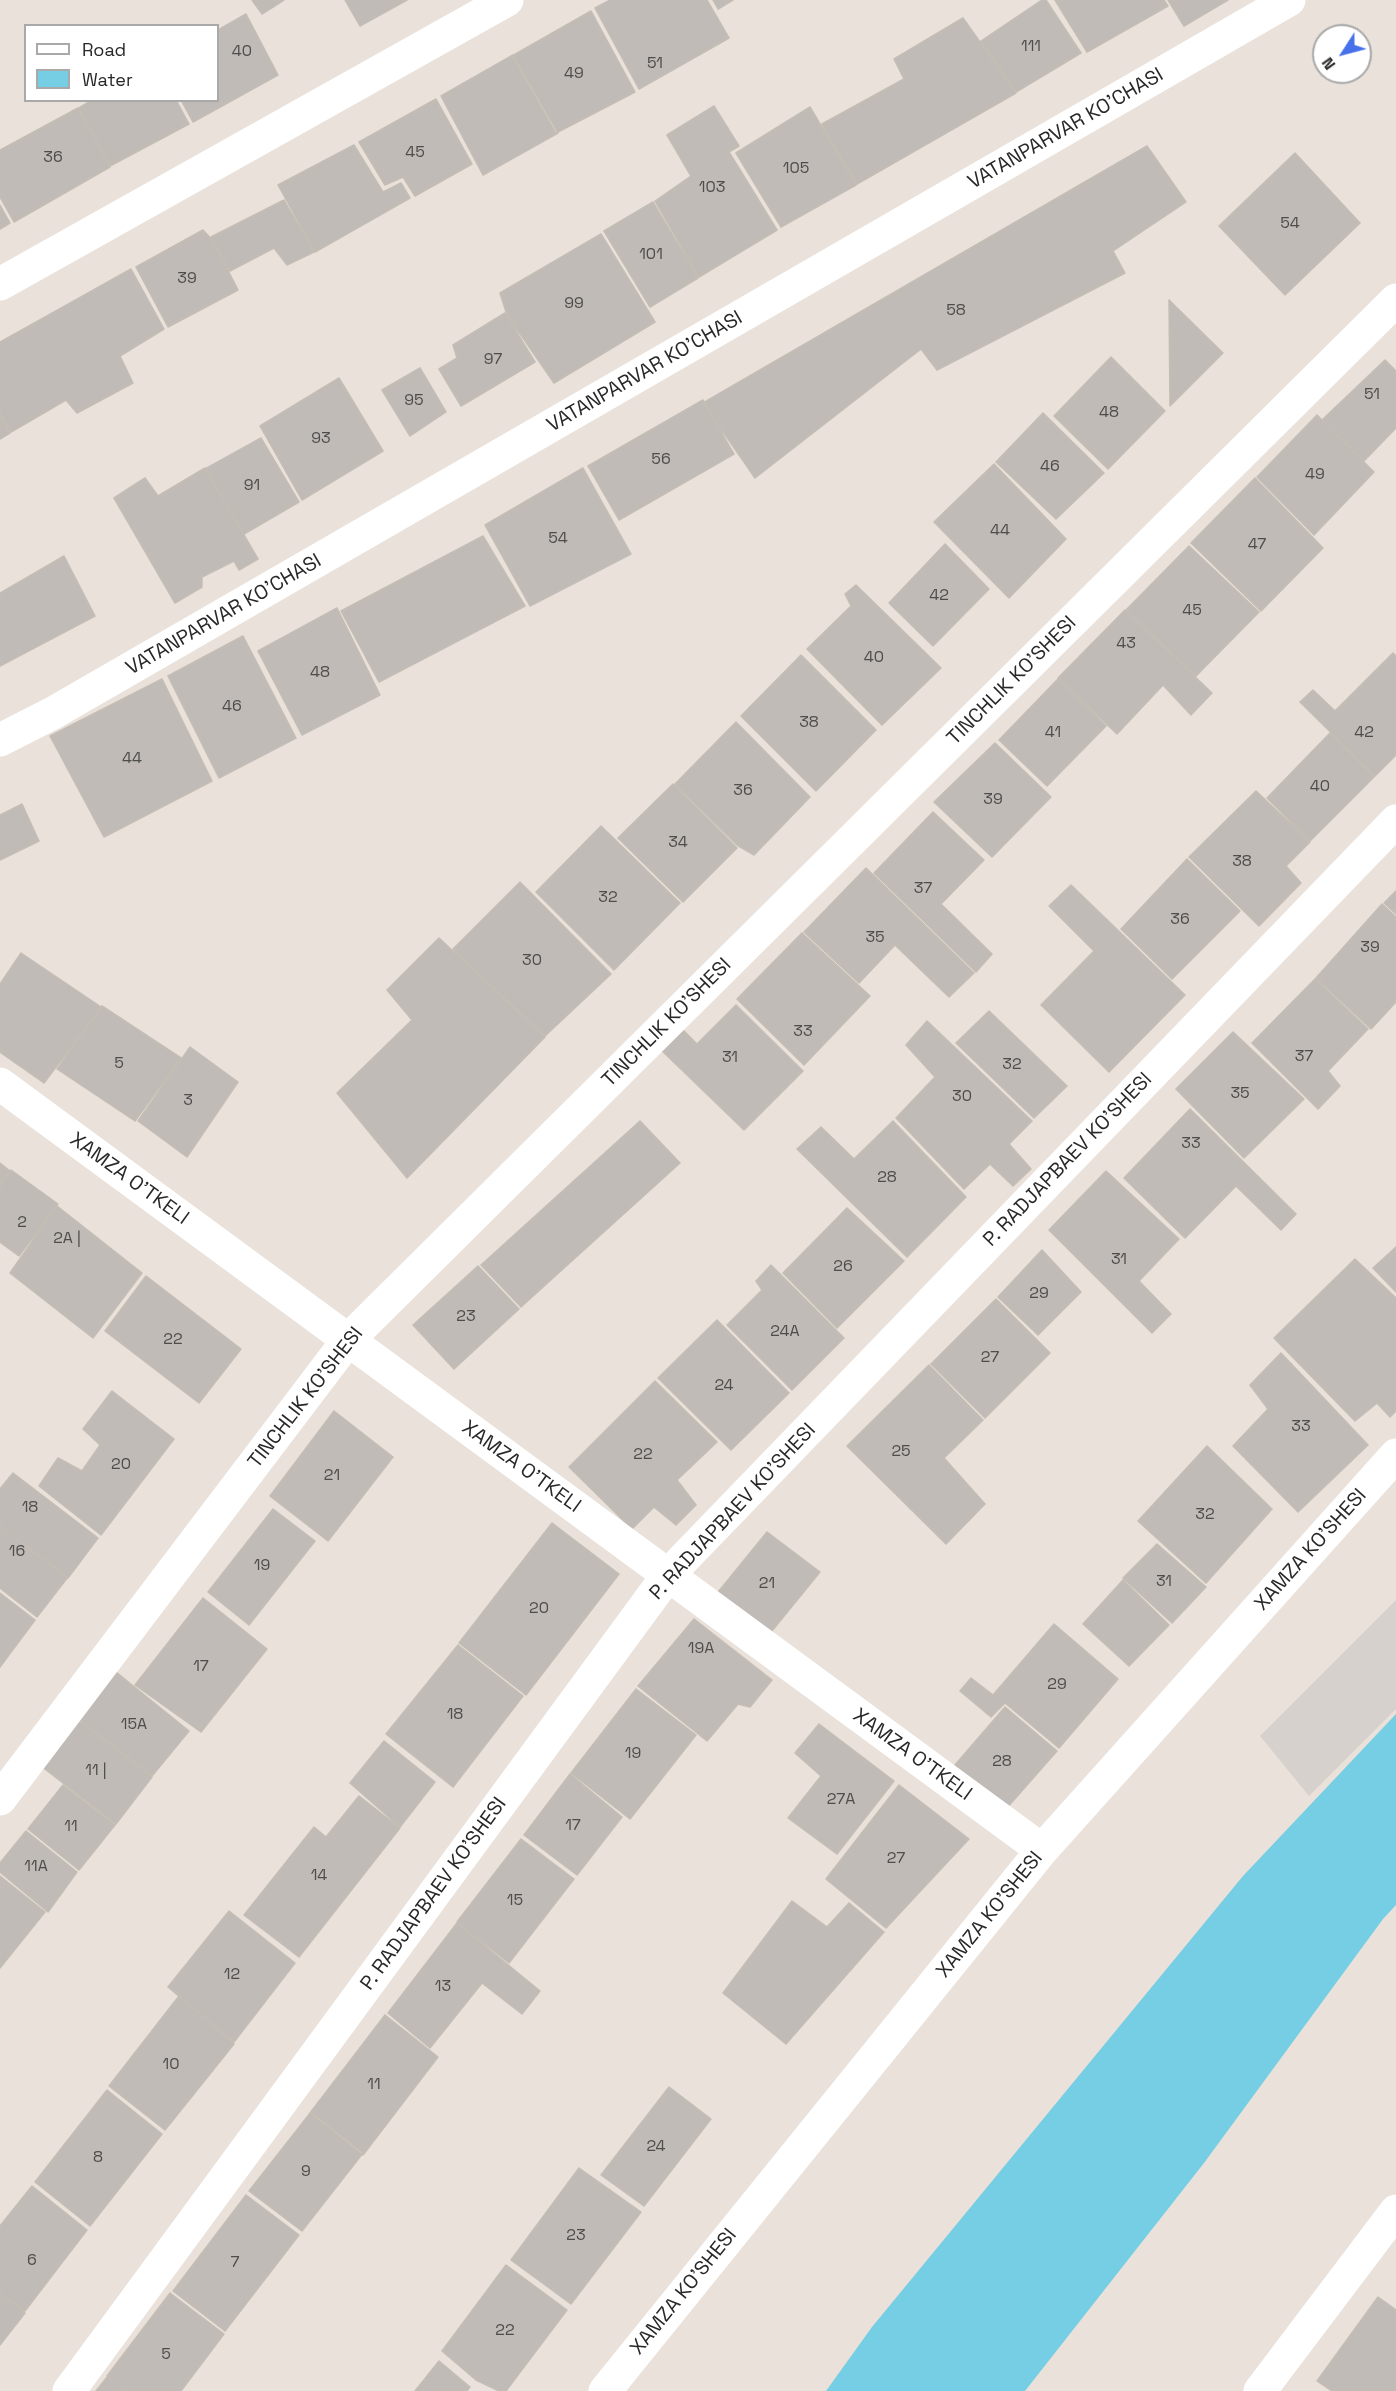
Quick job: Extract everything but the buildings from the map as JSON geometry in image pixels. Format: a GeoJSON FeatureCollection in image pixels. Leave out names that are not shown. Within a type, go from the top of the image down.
{"type":"FeatureCollection","features":[{"type":"Feature","properties":{"kind":"street"},"geometry":{"type":"LineString","coordinates":[[0,284],[507,0]]}},
{"type":"Feature","properties":{"kind":"street","name":"VATANPARVAR KO'CHASI"},"geometry":{"type":"LineString","coordinates":[[0,740],[53,713],[1289,0]]}},
{"type":"Feature","properties":{"kind":"street","name":"TINCHLIK KO'SHESI"},"geometry":{"type":"LineString","coordinates":[[0,1799],[348,1340],[1396,300]]}},
{"type":"Feature","properties":{"kind":"street","name":"P. RADJAPBAEV KO'SHESI"},"geometry":{"type":"LineString","coordinates":[[69,2391],[668,1575],[1396,820]]}},
{"type":"Feature","properties":{"kind":"street","name":"XAMZA O'TKELI"},"geometry":{"type":"LineString","coordinates":[[0,1084],[1042,1850]]}},
{"type":"Feature","properties":{"kind":"street","name":"XAMZA KO'SHESI"},"geometry":{"type":"LineString","coordinates":[[605,2391],[1042,1850],[1396,1455]]}},
{"type":"Feature","properties":{"kind":"street"},"geometry":{"type":"LineString","coordinates":[[1260,2391],[1396,2211]]}},
{"type":"Feature","properties":{"kind":"shaded area"},"geometry":{"type":"Polygon","coordinates":[[[1396,1600],[1396,1709],[1309,1796],[1260,1736],[1396,1600]]]}},
{"type":"Feature","properties":{"kind":"water"},"geometry":{"type":"Polygon","coordinates":[[[1396,1714],[1396,1905],[1383,1919],[1204,2163],[1025,2391],[826,2391],[872,2327],[1243,1876],[1396,1714]]]}}]}
